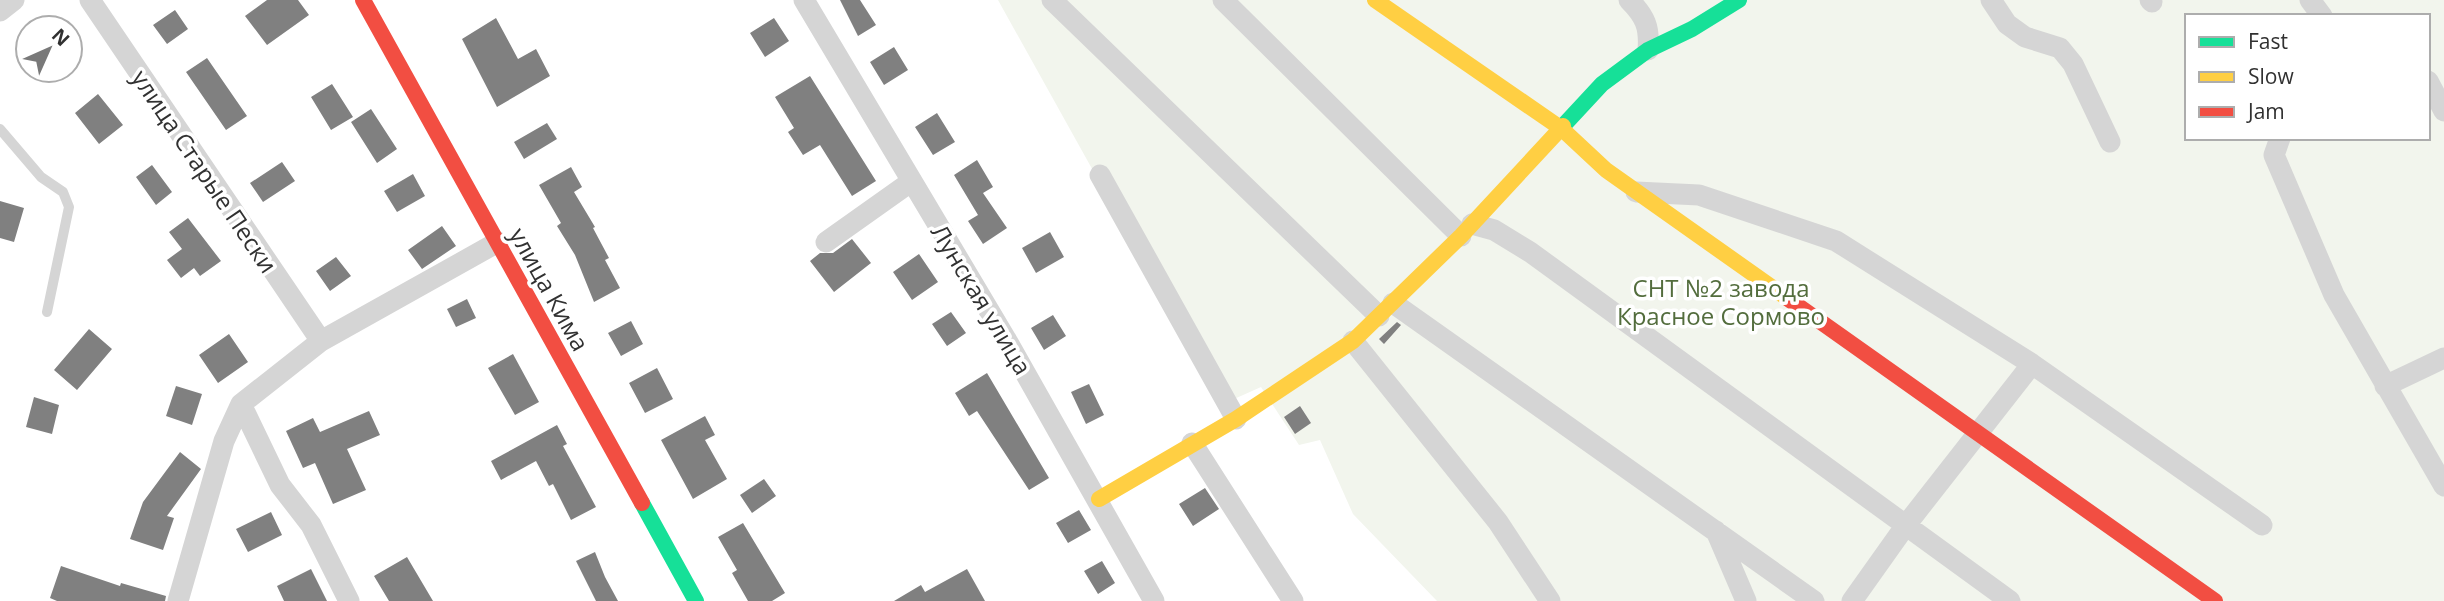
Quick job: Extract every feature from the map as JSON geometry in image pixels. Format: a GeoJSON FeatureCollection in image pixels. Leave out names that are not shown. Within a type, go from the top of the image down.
{"type":"FeatureCollection","features":[{"type":"Feature","properties":{"kind":"street"},"geometry":{"type":"LineString","coordinates":[[0,11],[14,0]]}},
{"type":"Feature","properties":{"kind":"street","name":"улица Старые Пески"},"geometry":{"type":"LineString","coordinates":[[90,0],[320,341]]}},
{"type":"Feature","properties":{"kind":"street","name":"улица Кима"},"geometry":{"type":"LineString","coordinates":[[363,0],[696,601]]}},
{"type":"Feature","properties":{"kind":"street","name":"Лунская улица"},"geometry":{"type":"LineString","coordinates":[[804,0],[1099,499],[1154,601]]}},
{"type":"Feature","properties":{"kind":"street"},"geometry":{"type":"LineString","coordinates":[[1052,0],[1386,310],[1716,531],[1814,601]]}},
{"type":"Feature","properties":{"kind":"street"},"geometry":{"type":"LineString","coordinates":[[1223,0],[1466,230],[1494,229],[1530,252],[2010,601]]}},
{"type":"Feature","properties":{"kind":"street"},"geometry":{"type":"LineString","coordinates":[[1375,0],[1562,129],[1606,170],[1636,192],[2215,601]]}},
{"type":"Feature","properties":{"kind":"street"},"geometry":{"type":"LineString","coordinates":[[1099,499],[1236,419],[1353,341],[1466,230],[1602,84],[1648,50],[1692,29],[1739,0]]}},
{"type":"Feature","properties":{"kind":"street"},"geometry":{"type":"LineString","coordinates":[[1991,0],[2007,24],[2025,37],[2060,48],[2073,64],[2110,142]]}},
{"type":"Feature","properties":{"kind":"street"},"geometry":{"type":"LineString","coordinates":[[1640,5],[1650,32],[1648,50]]}},
{"type":"Feature","properties":{"kind":"street"},"geometry":{"type":"LineString","coordinates":[[2430,85],[2444,111]]}},
{"type":"Feature","properties":{"kind":"street"},"geometry":{"type":"LineString","coordinates":[[2279,140],[2274,155],[2323,270],[2385,386],[2441,477]]}},
{"type":"Feature","properties":{"kind":"street"},"geometry":{"type":"LineString","coordinates":[[1100,175],[1236,419]]}},
{"type":"Feature","properties":{"kind":"street"},"geometry":{"type":"LineString","coordinates":[[825,242],[912,181]]}},
{"type":"Feature","properties":{"kind":"street"},"geometry":{"type":"LineString","coordinates":[[1636,192],[1699,195],[1836,241],[2032,364],[2262,525]]}},
{"type":"Feature","properties":{"kind":"street"},"geometry":{"type":"LineString","coordinates":[[178,601],[225,441],[241,404],[320,341],[498,242]]}},
{"type":"Feature","properties":{"kind":"street"},"geometry":{"type":"LineString","coordinates":[[1353,341],[1498,522],[1550,601]]}},
{"type":"Feature","properties":{"kind":"street"},"geometry":{"type":"LineString","coordinates":[[2385,386],[2444,358]]}},
{"type":"Feature","properties":{"kind":"street"},"geometry":{"type":"LineString","coordinates":[[1852,601],[1906,525],[2032,364]]}},
{"type":"Feature","properties":{"kind":"street"},"geometry":{"type":"LineString","coordinates":[[241,404],[280,485],[311,525],[349,601]]}},
{"type":"Feature","properties":{"kind":"street"},"geometry":{"type":"LineString","coordinates":[[1192,443],[1293,601]]}},
{"type":"Feature","properties":{"kind":"street"},"geometry":{"type":"LineString","coordinates":[[1716,531],[1746,601]]}},
{"type":"Feature","properties":{"kind":"lane"},"geometry":{"type":"LineString","coordinates":[[0,130],[41,177],[63,192],[69,207],[47,312]]}},
{"type":"Feature","properties":{"kind":"green space","name":"СНТ №2 завода Красное Сормово"},"geometry":{"type":"Polygon","coordinates":[[[998,0],[2444,0],[2444,601],[1437,601],[1353,514],[1320,440],[1299,445],[1261,387],[1223,404],[998,0]]]}},
{"type":"Feature","properties":{"kind":"building"},"geometry":{"type":"Polygon","coordinates":[[[267,0],[298,0],[309,15],[267,45],[245,16],[267,0]]]}},
{"type":"Feature","properties":{"kind":"building"},"geometry":{"type":"Polygon","coordinates":[[[840,0],[860,0],[876,25],[858,36],[840,0]]]}},
{"type":"Feature","properties":{"kind":"building"},"geometry":{"type":"Polygon","coordinates":[[[175,10],[188,29],[167,44],[153,25],[175,10]]]}},
{"type":"Feature","properties":{"kind":"building"},"geometry":{"type":"Polygon","coordinates":[[[496,18],[518,59],[536,49],[550,76],[497,107],[462,39],[496,18]]]}},
{"type":"Feature","properties":{"kind":"building"},"geometry":{"type":"Polygon","coordinates":[[[774,18],[789,41],[765,57],[750,33],[774,18]]]}},
{"type":"Feature","properties":{"kind":"building"},"geometry":{"type":"Polygon","coordinates":[[[894,47],[908,70],[884,85],[870,62],[894,47]]]}},
{"type":"Feature","properties":{"kind":"building"},"geometry":{"type":"Polygon","coordinates":[[[207,58],[247,116],[226,130],[186,72],[207,58]]]}},
{"type":"Feature","properties":{"kind":"building"},"geometry":{"type":"Polygon","coordinates":[[[810,76],[876,181],[852,196],[820,145],[803,155],[788,132],[794,128],[775,97],[810,76]]]}},
{"type":"Feature","properties":{"kind":"building"},"geometry":{"type":"Polygon","coordinates":[[[332,84],[353,117],[331,130],[311,97],[332,84]]]}},
{"type":"Feature","properties":{"kind":"building"},"geometry":{"type":"Polygon","coordinates":[[[98,94],[123,125],[99,144],[75,113],[98,94]]]}},
{"type":"Feature","properties":{"kind":"building"},"geometry":{"type":"Polygon","coordinates":[[[371,109],[397,149],[377,163],[351,122],[371,109]]]}},
{"type":"Feature","properties":{"kind":"building"},"geometry":{"type":"Polygon","coordinates":[[[937,113],[955,142],[933,155],[915,127],[937,113]]]}},
{"type":"Feature","properties":{"kind":"building"},"geometry":{"type":"Polygon","coordinates":[[[547,123],[557,139],[524,159],[514,142],[547,123]]]}},
{"type":"Feature","properties":{"kind":"building"},"geometry":{"type":"Polygon","coordinates":[[[977,160],[993,187],[983,193],[1007,228],[983,244],[968,221],[978,215],[954,175],[977,160]]]}},
{"type":"Feature","properties":{"kind":"building"},"geometry":{"type":"Polygon","coordinates":[[[282,162],[295,181],[263,202],[250,183],[282,162]]]}},
{"type":"Feature","properties":{"kind":"building"},"geometry":{"type":"Polygon","coordinates":[[[152,165],[172,192],[156,205],[136,177],[152,165]]]}},
{"type":"Feature","properties":{"kind":"building"},"geometry":{"type":"Polygon","coordinates":[[[571,167],[582,187],[574,192],[595,227],[593,228],[609,258],[605,260],[620,288],[594,302],[575,255],[557,226],[561,223],[539,185],[571,167]]]}},
{"type":"Feature","properties":{"kind":"building"},"geometry":{"type":"Polygon","coordinates":[[[413,174],[425,196],[397,212],[384,191],[413,174]]]}},
{"type":"Feature","properties":{"kind":"building"},"geometry":{"type":"Polygon","coordinates":[[[0,201],[24,208],[14,242],[0,238],[0,201]]]}},
{"type":"Feature","properties":{"kind":"building"},"geometry":{"type":"Polygon","coordinates":[[[188,218],[221,261],[200,276],[194,268],[181,278],[167,260],[182,249],[169,232],[188,218]]]}},
{"type":"Feature","properties":{"kind":"building"},"geometry":{"type":"Polygon","coordinates":[[[442,226],[456,246],[422,269],[408,250],[442,226]]]}},
{"type":"Feature","properties":{"kind":"building"},"geometry":{"type":"Polygon","coordinates":[[[1050,232],[1064,257],[1036,273],[1022,248],[1050,232]]]}},
{"type":"Feature","properties":{"kind":"building"},"geometry":{"type":"Polygon","coordinates":[[[852,239],[871,263],[834,292],[810,261],[820,253],[833,253],[852,239]]]}},
{"type":"Feature","properties":{"kind":"building"},"geometry":{"type":"Polygon","coordinates":[[[919,254],[938,282],[912,300],[893,272],[919,254]]]}},
{"type":"Feature","properties":{"kind":"building"},"geometry":{"type":"Polygon","coordinates":[[[336,257],[351,276],[330,291],[316,271],[336,257]]]}},
{"type":"Feature","properties":{"kind":"building"},"geometry":{"type":"Polygon","coordinates":[[[467,299],[476,318],[456,327],[447,309],[467,299]]]}},
{"type":"Feature","properties":{"kind":"building"},"geometry":{"type":"Polygon","coordinates":[[[951,312],[966,333],[947,346],[932,324],[951,312]]]}},
{"type":"Feature","properties":{"kind":"building"},"geometry":{"type":"Polygon","coordinates":[[[1053,315],[1066,336],[1044,350],[1031,328],[1053,315]]]}},
{"type":"Feature","properties":{"kind":"building"},"geometry":{"type":"Polygon","coordinates":[[[631,321],[643,344],[621,356],[608,333],[631,321]]]}},
{"type":"Feature","properties":{"kind":"building"},"geometry":{"type":"Polygon","coordinates":[[[1397,322],[1401,325],[1384,344],[1379,339],[1397,322]]]}},
{"type":"Feature","properties":{"kind":"building"},"geometry":{"type":"Polygon","coordinates":[[[89,329],[112,349],[77,390],[54,370],[89,329]]]}},
{"type":"Feature","properties":{"kind":"building"},"geometry":{"type":"Polygon","coordinates":[[[229,334],[248,362],[218,383],[199,355],[229,334]]]}},
{"type":"Feature","properties":{"kind":"building"},"geometry":{"type":"Polygon","coordinates":[[[513,354],[539,402],[515,415],[488,368],[513,354]]]}},
{"type":"Feature","properties":{"kind":"building"},"geometry":{"type":"Polygon","coordinates":[[[657,368],[673,399],[645,413],[629,383],[657,368]]]}},
{"type":"Feature","properties":{"kind":"building"},"geometry":{"type":"Polygon","coordinates":[[[987,373],[1049,478],[1029,490],[977,411],[969,416],[955,393],[987,373]]]}},
{"type":"Feature","properties":{"kind":"building"},"geometry":{"type":"Polygon","coordinates":[[[1089,384],[1104,415],[1086,424],[1071,392],[1089,384]]]}},
{"type":"Feature","properties":{"kind":"building"},"geometry":{"type":"Polygon","coordinates":[[[176,386],[202,394],[192,425],[166,416],[176,386]]]}},
{"type":"Feature","properties":{"kind":"building"},"geometry":{"type":"Polygon","coordinates":[[[34,397],[59,405],[52,434],[26,427],[34,397]]]}},
{"type":"Feature","properties":{"kind":"building"},"geometry":{"type":"Polygon","coordinates":[[[1300,406],[1311,423],[1295,434],[1284,417],[1300,406]]]}},
{"type":"Feature","properties":{"kind":"building"},"geometry":{"type":"Polygon","coordinates":[[[369,411],[380,435],[347,449],[366,490],[333,504],[315,463],[303,468],[286,431],[313,418],[320,432],[369,411]]]}},
{"type":"Feature","properties":{"kind":"building"},"geometry":{"type":"Polygon","coordinates":[[[705,416],[715,435],[705,440],[727,479],[693,499],[661,440],[705,416]]]}},
{"type":"Feature","properties":{"kind":"building"},"geometry":{"type":"Polygon","coordinates":[[[557,425],[567,444],[563,446],[596,507],[571,520],[553,484],[549,486],[536,461],[501,480],[491,461],[557,425]]]}},
{"type":"Feature","properties":{"kind":"building"},"geometry":{"type":"Polygon","coordinates":[[[180,452],[201,469],[167,516],[174,518],[163,550],[130,539],[143,502],[180,452]]]}},
{"type":"Feature","properties":{"kind":"building"},"geometry":{"type":"Polygon","coordinates":[[[764,479],[776,496],[752,513],[740,495],[764,479]]]}},
{"type":"Feature","properties":{"kind":"building"},"geometry":{"type":"Polygon","coordinates":[[[1205,488],[1219,509],[1193,526],[1179,504],[1205,488]]]}},
{"type":"Feature","properties":{"kind":"building"},"geometry":{"type":"Polygon","coordinates":[[[1079,510],[1091,530],[1068,543],[1056,523],[1079,510]]]}},
{"type":"Feature","properties":{"kind":"building"},"geometry":{"type":"Polygon","coordinates":[[[271,512],[282,535],[248,552],[236,529],[271,512]]]}},
{"type":"Feature","properties":{"kind":"building"},"geometry":{"type":"Polygon","coordinates":[[[743,523],[785,593],[772,601],[748,601],[732,573],[737,570],[718,537],[743,523]]]}},
{"type":"Feature","properties":{"kind":"building"},"geometry":{"type":"Polygon","coordinates":[[[595,552],[618,601],[596,601],[576,561],[595,552]]]}},
{"type":"Feature","properties":{"kind":"building"},"geometry":{"type":"Polygon","coordinates":[[[407,557],[433,601],[389,601],[374,576],[407,557]]]}},
{"type":"Feature","properties":{"kind":"building"},"geometry":{"type":"Polygon","coordinates":[[[1102,561],[1115,583],[1098,594],[1084,571],[1102,561]]]}},
{"type":"Feature","properties":{"kind":"building"},"geometry":{"type":"Polygon","coordinates":[[[61,566],[120,586],[121,583],[166,596],[165,601],[57,601],[50,598],[61,566]]]}},
{"type":"Feature","properties":{"kind":"building"},"geometry":{"type":"Polygon","coordinates":[[[311,569],[327,601],[284,601],[277,586],[311,569]]]}},
{"type":"Feature","properties":{"kind":"building"},"geometry":{"type":"Polygon","coordinates":[[[967,569],[985,601],[894,601],[921,585],[925,592],[967,569]]]}},
{"type":"Feature","properties":{"kind":"traffic: fast"},"geometry":{"type":"LineString","coordinates":[[1563,126],[1602,84],[1648,50],[1692,29],[1739,0]]}},
{"type":"Feature","properties":{"kind":"traffic: fast"},"geometry":{"type":"LineString","coordinates":[[642,503],[696,601]]}},
{"type":"Feature","properties":{"kind":"traffic: slow"},"geometry":{"type":"LineString","coordinates":[[1375,0],[1562,129],[1606,170],[1787,298]]}},
{"type":"Feature","properties":{"kind":"traffic: slow"},"geometry":{"type":"LineString","coordinates":[[1099,499],[1236,419],[1353,341],[1461,236],[1563,126]]}},
{"type":"Feature","properties":{"kind":"traffic: jam"},"geometry":{"type":"LineString","coordinates":[[363,0],[642,503]]}},
{"type":"Feature","properties":{"kind":"traffic: jam"},"geometry":{"type":"LineString","coordinates":[[1787,298],[2215,601]]}}]}
